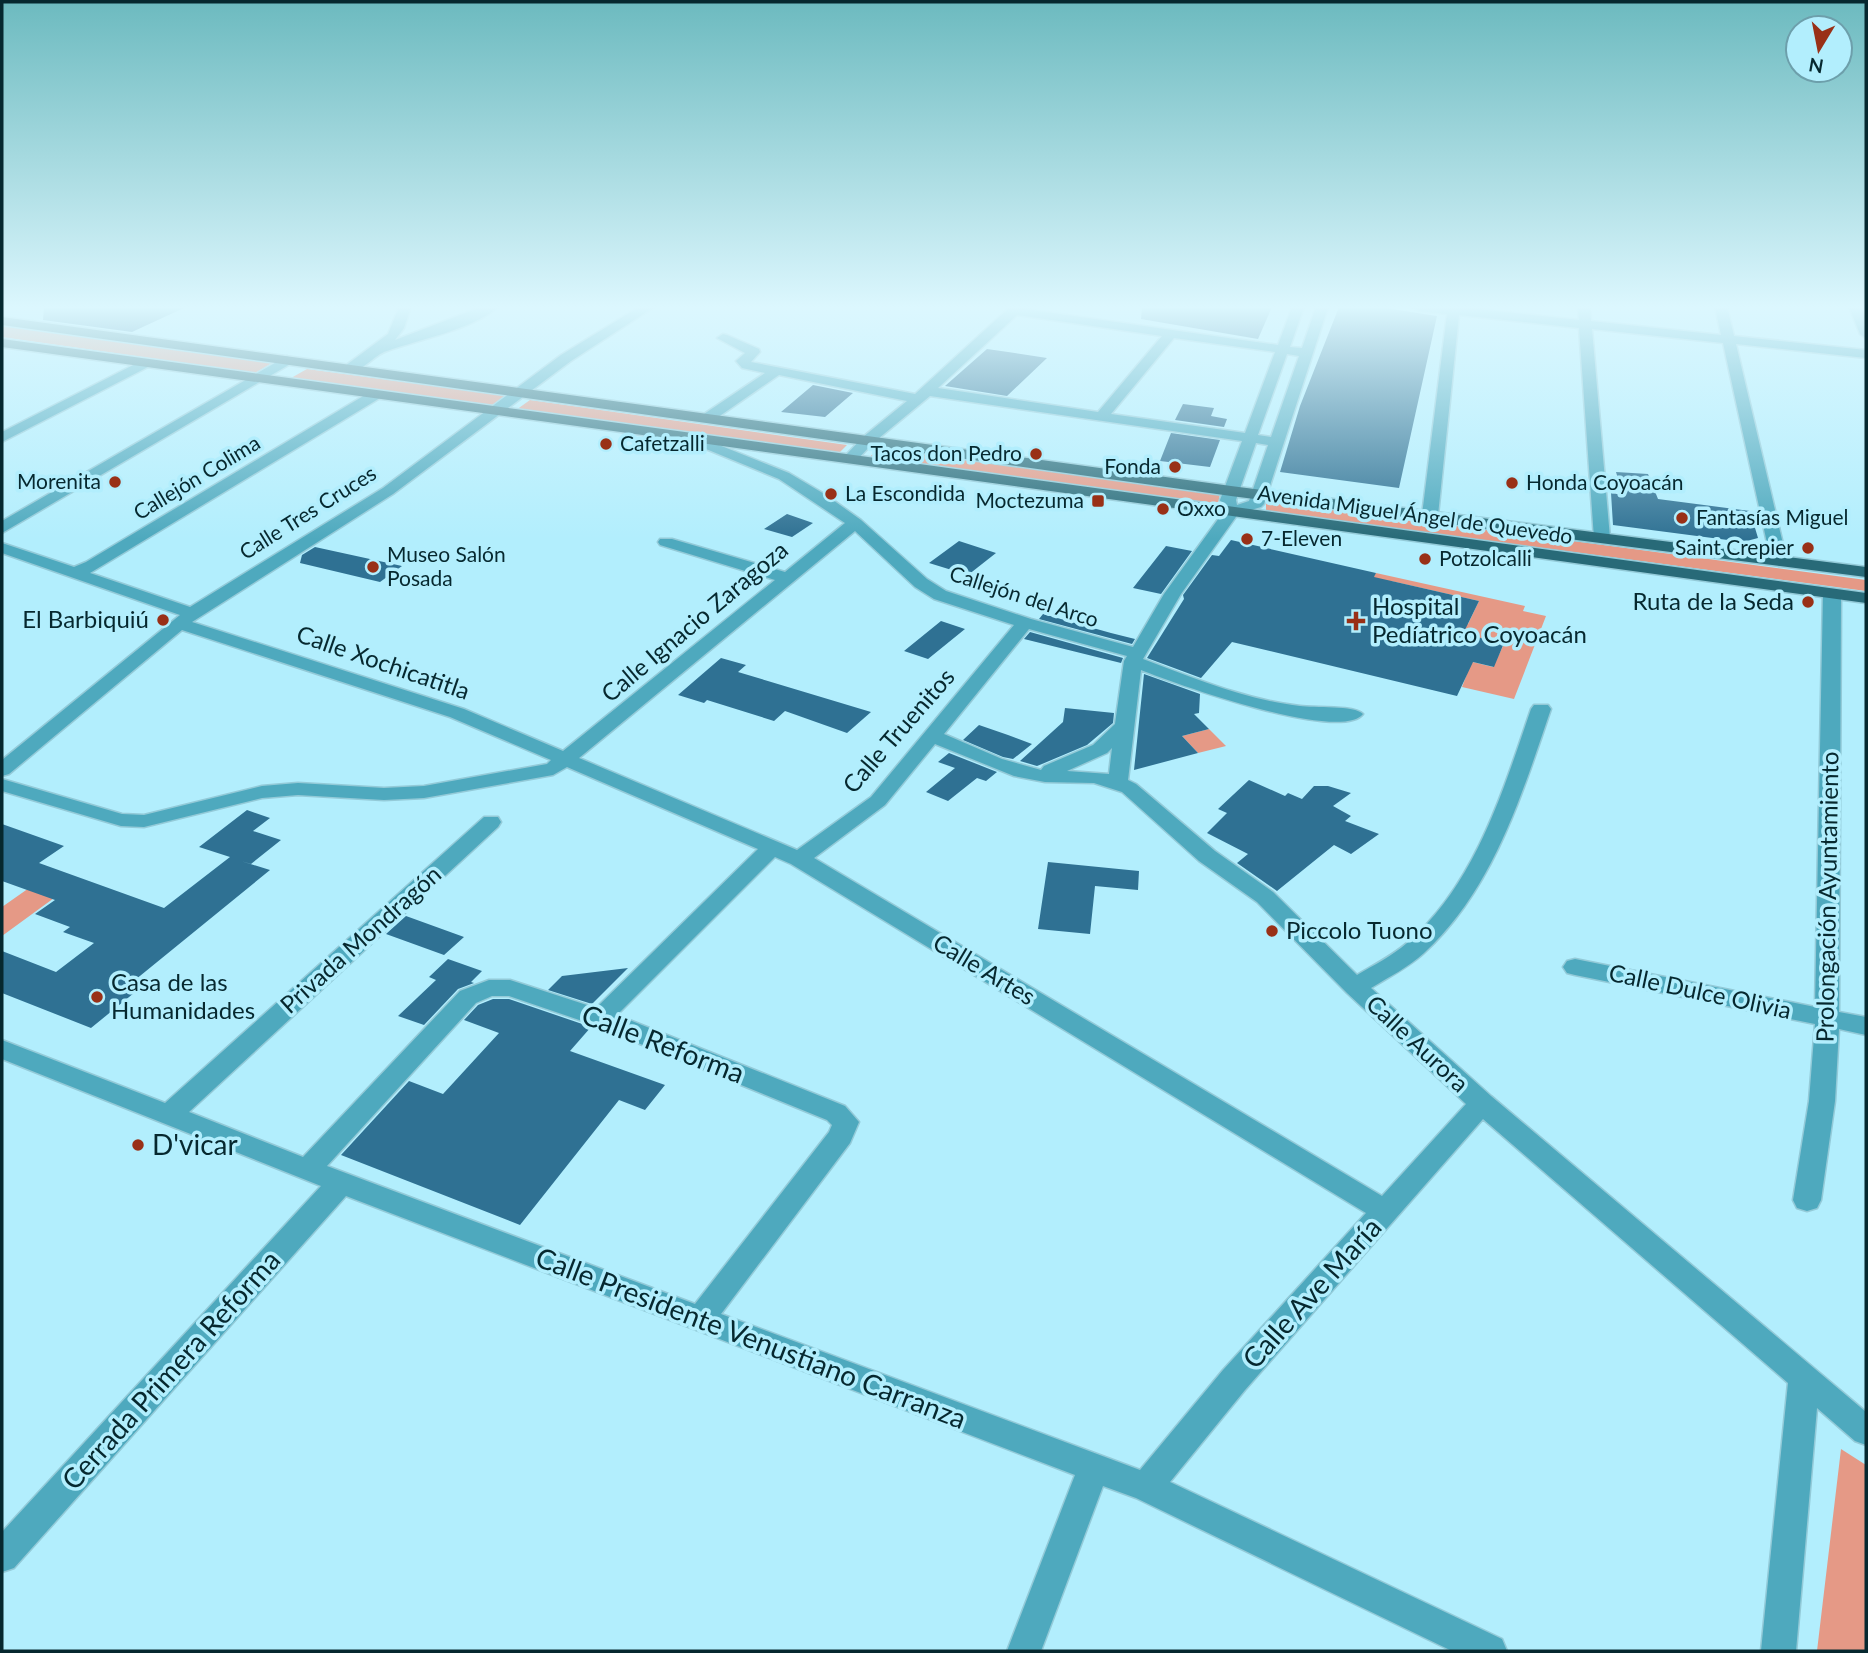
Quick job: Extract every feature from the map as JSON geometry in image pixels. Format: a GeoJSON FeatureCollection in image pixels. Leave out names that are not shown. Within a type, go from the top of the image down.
{"type":"FeatureCollection","features":[{"type":"Feature","properties":{"kind":"main road","name":"Avenida Miguel Ángel de Quevedo"},"geometry":{"type":"LineString","coordinates":[[293,384],[1866,598]]}},
{"type":"Feature","properties":{"kind":"main road","name":"Avenida Miguel Ángel de Quevedo"},"geometry":{"type":"LineString","coordinates":[[459,384],[1231,491],[1866,572]]}},
{"type":"Feature","properties":{"kind":"street"},"geometry":{"type":"LineString","coordinates":[[2,438],[105,384]]}},
{"type":"Feature","properties":{"kind":"street"},"geometry":{"type":"LineString","coordinates":[[2,528],[245,384]]}},
{"type":"Feature","properties":{"kind":"street","name":"Calle Tres Cruces"},"geometry":{"type":"LineString","coordinates":[[2,770],[186,618],[388,491],[533,384]]}},
{"type":"Feature","properties":{"kind":"street"},"geometry":{"type":"LineString","coordinates":[[706,419],[757,384]]}},
{"type":"Feature","properties":{"kind":"street"},"geometry":{"type":"LineString","coordinates":[[859,384],[922,395],[1275,442]]}},
{"type":"Feature","properties":{"kind":"street"},"geometry":{"type":"LineString","coordinates":[[850,459],[868,440],[934,384]]}},
{"type":"Feature","properties":{"kind":"street"},"geometry":{"type":"LineString","coordinates":[[1100,418],[1128,384]]}},
{"type":"Feature","properties":{"kind":"street"},"geometry":{"type":"LineString","coordinates":[[1232,511],[1227,500],[1270,384]]}},
{"type":"Feature","properties":{"kind":"street"},"geometry":{"type":"LineString","coordinates":[[932,736],[1032,775],[1090,776],[1118,781],[1134,657],[1173,594],[1232,511],[1256,504],[1296,384]]}},
{"type":"Feature","properties":{"kind":"street"},"geometry":{"type":"LineString","coordinates":[[1430,515],[1445,384]]}},
{"type":"Feature","properties":{"kind":"street"},"geometry":{"type":"LineString","coordinates":[[1590,384],[1602,538]]}},
{"type":"Feature","properties":{"kind":"street"},"geometry":{"type":"LineString","coordinates":[[1739,384],[1779,561]]}},
{"type":"Feature","properties":{"kind":"street","name":"Callejón Colima"},"geometry":{"type":"LineString","coordinates":[[76,572],[92,566],[375,395]]}},
{"type":"Feature","properties":{"kind":"street","name":"Callejón del Arco"},"geometry":{"type":"LineString","coordinates":[[694,439],[784,477],[855,523],[929,589],[953,600],[1134,657],[1189,681],[1279,708],[1321,714],[1353,714]]}},
{"type":"Feature","properties":{"kind":"street","name":"Calle Ignacio Zaragoza"},"geometry":{"type":"LineString","coordinates":[[2,785],[121,820],[144,821],[262,792],[298,789],[384,794],[424,792],[553,769],[855,523]]}},
{"type":"Feature","properties":{"kind":"street"},"geometry":{"type":"LineString","coordinates":[[666,542],[787,578]]}},
{"type":"Feature","properties":{"kind":"street","name":"Calle Xochicatitla"},"geometry":{"type":"LineString","coordinates":[[2,548],[76,572],[186,618],[499,729],[567,760]]}},
{"type":"Feature","properties":{"kind":"street","name":"Prolongación Ayuntamiento"},"geometry":{"type":"LineString","coordinates":[[1807,1200],[1822,1101],[1827,1019],[1832,594]]}},
{"type":"Feature","properties":{"kind":"street","name":"Calle Truenitos"},"geometry":{"type":"LineString","coordinates":[[799,859],[878,801],[1025,623]]}},
{"type":"Feature","properties":{"kind":"street"},"geometry":{"type":"LineString","coordinates":[[1355,987],[1421,944],[1470,884],[1497,831],[1541,709]]}},
{"type":"Feature","properties":{"kind":"street"},"geometry":{"type":"LineString","coordinates":[[1032,775],[1083,759],[1100,750],[1124,727]]}},
{"type":"Feature","properties":{"kind":"street","name":"Calle Artes"},"geometry":{"type":"LineString","coordinates":[[567,760],[799,859],[1385,1210]]}},
{"type":"Feature","properties":{"kind":"street","name":"Calle Aurora"},"geometry":{"type":"LineString","coordinates":[[1118,781],[1208,856],[1265,897],[1355,987],[1482,1103],[1866,1431]]}},
{"type":"Feature","properties":{"kind":"street","name":"Privada Mondragón"},"geometry":{"type":"LineString","coordinates":[[170,1114],[491,822]]}},
{"type":"Feature","properties":{"kind":"street"},"geometry":{"type":"LineString","coordinates":[[600,1018],[773,848]]}},
{"type":"Feature","properties":{"kind":"street","name":"Calle Dulce Olivia"},"geometry":{"type":"LineString","coordinates":[[1575,967],[1866,1026]]}},
{"type":"Feature","properties":{"kind":"street","name":"Calle Reforma"},"geometry":{"type":"LineString","coordinates":[[307,1170],[468,997],[478,991],[500,987],[600,1018],[836,1113],[846,1122],[841,1136],[701,1318]]}},
{"type":"Feature","properties":{"kind":"street","name":"Calle Presidente Venustiano Carranza"},"geometry":{"type":"LineString","coordinates":[[2,1049],[341,1184],[1146,1487],[1490,1651]]}},
{"type":"Feature","properties":{"kind":"street","name":"Calle Ave María"},"geometry":{"type":"LineString","coordinates":[[1146,1487],[1234,1380],[1482,1103]]}},
{"type":"Feature","properties":{"kind":"street","name":"Cerrada Primera Reforma"},"geometry":{"type":"LineString","coordinates":[[2,1556],[341,1184]]}},
{"type":"Feature","properties":{"kind":"street"},"geometry":{"type":"LineString","coordinates":[[1779,1651],[1804,1379]]}},
{"type":"Feature","properties":{"kind":"street"},"geometry":{"type":"LineString","coordinates":[[1024,1651],[1094,1468]]}},
{"type":"Feature","properties":{"kind":"shaded area"},"geometry":{"type":"Polygon","coordinates":[[[334,384],[420,384],[509,396],[493,407],[334,384]]]}},
{"type":"Feature","properties":{"kind":"shaded area"},"geometry":{"type":"Polygon","coordinates":[[[530,400],[847,445],[839,453],[516,410],[530,400]]]}},
{"type":"Feature","properties":{"kind":"shaded area"},"geometry":{"type":"Polygon","coordinates":[[[879,447],[1220,494],[1218,504],[870,457],[879,447]]]}},
{"type":"Feature","properties":{"kind":"shaded area"},"geometry":{"type":"Polygon","coordinates":[[[1266,500],[1866,580],[1866,591],[1266,511],[1266,500]]]}},
{"type":"Feature","properties":{"kind":"shaded area"},"geometry":{"type":"Polygon","coordinates":[[[1376,573],[1525,606],[1523,611],[1546,616],[1514,699],[1462,687],[1467,674],[1363,635],[1493,667],[1504,644],[1384,615],[1390,605],[1468,624],[1479,601],[1391,581],[1356,606],[1376,573]]]}},
{"type":"Feature","properties":{"kind":"shaded area"},"geometry":{"type":"Polygon","coordinates":[[[1209,729],[1226,746],[1198,753],[1182,736],[1209,729]]]}},
{"type":"Feature","properties":{"kind":"shaded area"},"geometry":{"type":"Polygon","coordinates":[[[39,881],[65,890],[2,936],[2,907],[39,881]]]}},
{"type":"Feature","properties":{"kind":"shaded area"},"geometry":{"type":"Polygon","coordinates":[[[1841,1449],[1866,1465],[1866,1651],[1817,1651],[1841,1449]]]}},
{"type":"Feature","properties":{"kind":"building"},"geometry":{"type":"Polygon","coordinates":[[[947,384],[1019,384],[1007,396],[945,386],[947,384]]]}},
{"type":"Feature","properties":{"kind":"building"},"geometry":{"type":"Polygon","coordinates":[[[1309,384],[1422,384],[1399,488],[1280,472],[1309,384]]]}},
{"type":"Feature","properties":{"kind":"building"},"geometry":{"type":"Polygon","coordinates":[[[813,385],[853,393],[825,417],[781,412],[813,385]]]}},
{"type":"Feature","properties":{"kind":"building"},"geometry":{"type":"Polygon","coordinates":[[[1183,404],[1214,408],[1211,416],[1227,419],[1224,427],[1175,420],[1183,404]]]}},
{"type":"Feature","properties":{"kind":"building"},"geometry":{"type":"Polygon","coordinates":[[[1171,433],[1220,440],[1210,467],[1160,461],[1171,433]]]}},
{"type":"Feature","properties":{"kind":"building","name":"Fantasías Miguel"},"geometry":{"type":"Polygon","coordinates":[[[1616,472],[1648,474],[1658,499],[1750,511],[1758,538],[1743,542],[1613,525],[1611,493],[1623,495],[1616,472]]]}},
{"type":"Feature","properties":{"kind":"building"},"geometry":{"type":"Polygon","coordinates":[[[787,514],[813,523],[792,537],[764,529],[787,514]]]}},
{"type":"Feature","properties":{"kind":"building","name":"Hospital Pedíatrico Coyoacán"},"geometry":{"type":"Polygon","coordinates":[[[1231,540],[1376,573],[1374,577],[1479,601],[1463,634],[1504,643],[1494,667],[1473,662],[1457,696],[1232,642],[1201,678],[1147,658],[1184,599],[1183,595],[1212,555],[1219,556],[1231,540]]]}},
{"type":"Feature","properties":{"kind":"building"},"geometry":{"type":"Polygon","coordinates":[[[959,541],[996,553],[968,575],[929,563],[959,541]]]}},
{"type":"Feature","properties":{"kind":"building"},"geometry":{"type":"Polygon","coordinates":[[[1166,546],[1192,551],[1161,594],[1133,588],[1166,546]]]}},
{"type":"Feature","properties":{"kind":"building"},"geometry":{"type":"Polygon","coordinates":[[[315,547],[402,566],[380,582],[300,563],[302,555],[315,547]]]}},
{"type":"Feature","properties":{"kind":"building"},"geometry":{"type":"Polygon","coordinates":[[[1043,614],[1135,639],[1132,644],[1039,619],[1043,614]]]}},
{"type":"Feature","properties":{"kind":"building"},"geometry":{"type":"Polygon","coordinates":[[[941,621],[965,629],[928,659],[904,651],[941,621]]]}},
{"type":"Feature","properties":{"kind":"building"},"geometry":{"type":"Polygon","coordinates":[[[1030,632],[1123,658],[1121,663],[1024,639],[1030,632]]]}},
{"type":"Feature","properties":{"kind":"building"},"geometry":{"type":"Polygon","coordinates":[[[721,658],[746,665],[738,672],[871,712],[847,733],[785,711],[774,721],[707,700],[704,703],[678,695],[721,658]]]}},
{"type":"Feature","properties":{"kind":"building"},"geometry":{"type":"Polygon","coordinates":[[[1144,674],[1200,694],[1199,713],[1194,714],[1209,729],[1182,736],[1198,753],[1134,770],[1144,674]]]}},
{"type":"Feature","properties":{"kind":"building"},"geometry":{"type":"Polygon","coordinates":[[[1065,708],[1114,713],[1113,723],[1087,745],[1042,764],[1037,766],[1020,761],[1063,722],[1065,708]]]}},
{"type":"Feature","properties":{"kind":"building"},"geometry":{"type":"Polygon","coordinates":[[[979,725],[1032,744],[1013,759],[1003,757],[963,740],[979,725]]]}},
{"type":"Feature","properties":{"kind":"building"},"geometry":{"type":"Polygon","coordinates":[[[949,753],[997,772],[986,781],[977,778],[948,801],[926,792],[955,768],[938,762],[949,753]]]}},
{"type":"Feature","properties":{"kind":"building"},"geometry":{"type":"Polygon","coordinates":[[[1249,780],[1285,796],[1288,793],[1302,799],[1314,786],[1328,786],[1351,793],[1333,806],[1351,816],[1345,821],[1379,834],[1351,854],[1334,845],[1277,891],[1237,863],[1248,854],[1207,833],[1227,813],[1218,809],[1249,780]]]}},
{"type":"Feature","properties":{"kind":"building"},"geometry":{"type":"Polygon","coordinates":[[[247,810],[270,818],[253,831],[281,840],[251,864],[241,861],[270,870],[135,980],[145,984],[91,1028],[2,993],[2,951],[56,972],[94,943],[63,932],[70,927],[35,914],[55,900],[2,881],[2,824],[64,846],[39,863],[164,908],[230,857],[199,847],[247,810]]]}},
{"type":"Feature","properties":{"kind":"building"},"geometry":{"type":"Polygon","coordinates":[[[1048,862],[1139,871],[1138,890],[1095,886],[1090,934],[1038,929],[1048,862]]]}},
{"type":"Feature","properties":{"kind":"building"},"geometry":{"type":"Polygon","coordinates":[[[406,916],[464,937],[444,955],[386,934],[406,916]]]}},
{"type":"Feature","properties":{"kind":"building"},"geometry":{"type":"Polygon","coordinates":[[[448,959],[482,971],[471,982],[474,983],[458,989],[424,1025],[398,1016],[436,980],[429,977],[448,959]]]}},
{"type":"Feature","properties":{"kind":"building"},"geometry":{"type":"Polygon","coordinates":[[[628,968],[592,1004],[548,990],[562,976],[628,968]]]}},
{"type":"Feature","properties":{"kind":"building"},"geometry":{"type":"Polygon","coordinates":[[[493,999],[509,999],[591,1027],[570,1051],[665,1085],[645,1110],[619,1100],[520,1225],[341,1155],[409,1081],[443,1094],[499,1033],[464,1020],[478,1005],[493,999]]]}},
{"type":"Feature","properties":{"kind":"place","name":"Cafetzalli"},"geometry":{"type":"Point","coordinates":[606,444]}},
{"type":"Feature","properties":{"kind":"place","name":"Tacos don Pedro"},"geometry":{"type":"Point","coordinates":[1036,454]}},
{"type":"Feature","properties":{"kind":"place","name":"Fonda"},"geometry":{"type":"Point","coordinates":[1175,467]}},
{"type":"Feature","properties":{"kind":"place","name":"Morenita"},"geometry":{"type":"Point","coordinates":[115,482]}},
{"type":"Feature","properties":{"kind":"place","name":"Honda Coyoacán"},"geometry":{"type":"Point","coordinates":[1512,483]}},
{"type":"Feature","properties":{"kind":"place","name":"La Escondida"},"geometry":{"type":"Point","coordinates":[831,494]}},
{"type":"Feature","properties":{"kind":"place","name":"Moctezuma"},"geometry":{"type":"Point","coordinates":[1098,501]}},
{"type":"Feature","properties":{"kind":"place","name":"Oxxo"},"geometry":{"type":"Point","coordinates":[1163,509]}},
{"type":"Feature","properties":{"kind":"place","name":"Fantasías Miguel"},"geometry":{"type":"Point","coordinates":[1682,518]}},
{"type":"Feature","properties":{"kind":"place","name":"7-Eleven"},"geometry":{"type":"Point","coordinates":[1247,539]}},
{"type":"Feature","properties":{"kind":"place","name":"Saint Crepier"},"geometry":{"type":"Point","coordinates":[1808,548]}},
{"type":"Feature","properties":{"kind":"place","name":"Potzolcalli"},"geometry":{"type":"Point","coordinates":[1425,559]}},
{"type":"Feature","properties":{"kind":"place","name":"Museo Salón Posada"},"geometry":{"type":"Point","coordinates":[373,567]}},
{"type":"Feature","properties":{"kind":"place","name":"Ruta de la Seda"},"geometry":{"type":"Point","coordinates":[1808,602]}},
{"type":"Feature","properties":{"kind":"place","name":"El Barbiquiú"},"geometry":{"type":"Point","coordinates":[163,620]}},
{"type":"Feature","properties":{"kind":"place","name":"Hospital Pedíatrico Coyoacán"},"geometry":{"type":"Point","coordinates":[1356,621]}},
{"type":"Feature","properties":{"kind":"place","name":"Piccolo Tuono"},"geometry":{"type":"Point","coordinates":[1272,931]}},
{"type":"Feature","properties":{"kind":"place","name":"Casa de las Humanidades"},"geometry":{"type":"Point","coordinates":[97,997]}},
{"type":"Feature","properties":{"kind":"place","name":"D'vicar"},"geometry":{"type":"Point","coordinates":[138,1145]}}]}
